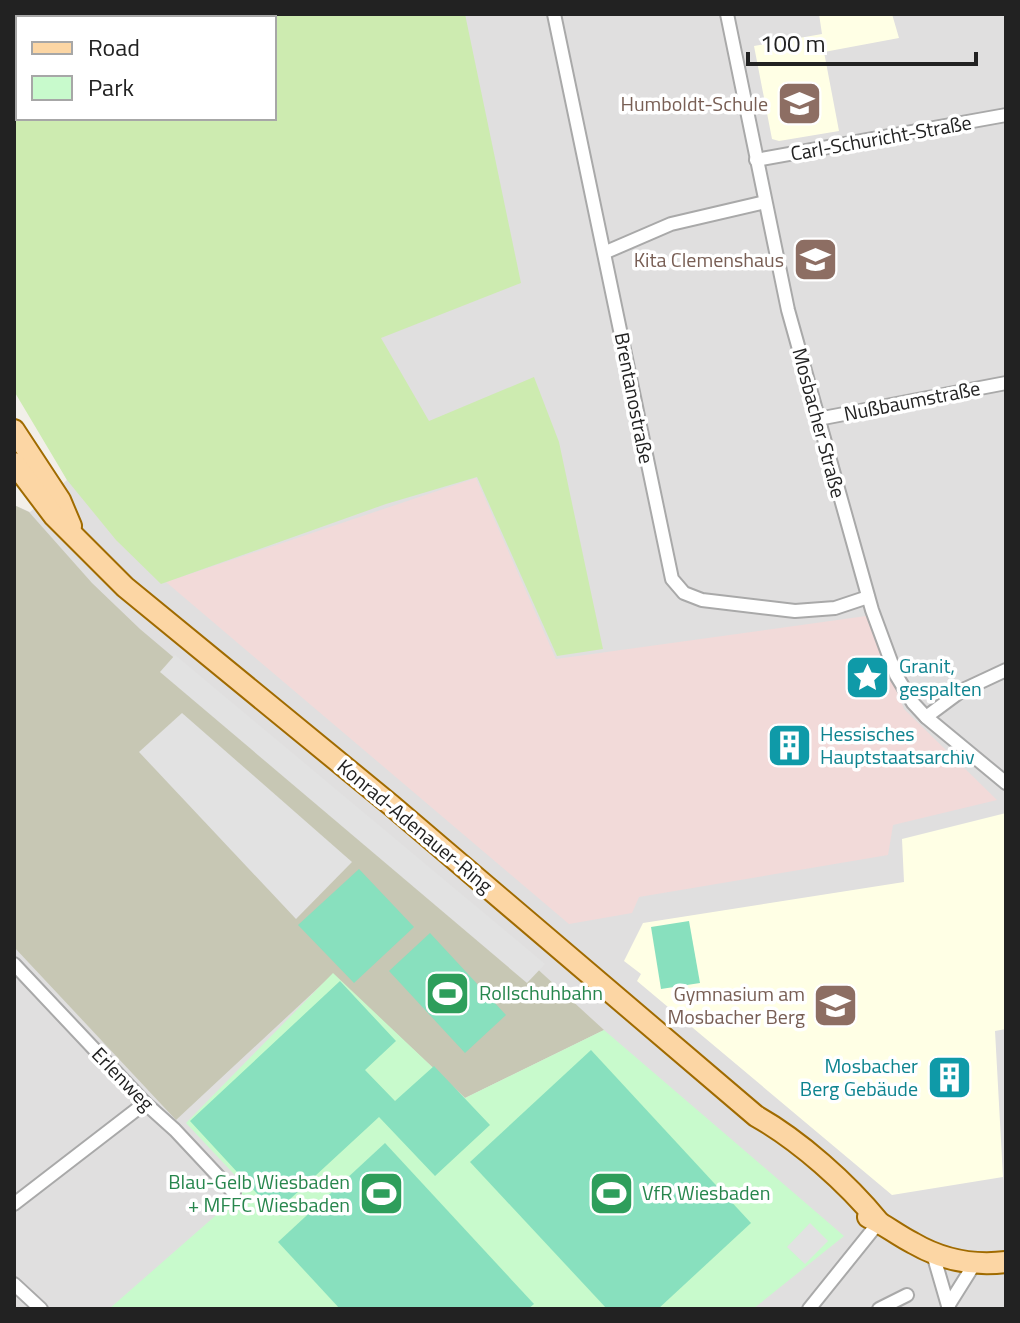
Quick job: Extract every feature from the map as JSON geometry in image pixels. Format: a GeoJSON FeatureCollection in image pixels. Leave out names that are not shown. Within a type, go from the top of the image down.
{"type":"FeatureCollection","features":[{"type":"Feature","properties":{"kind":"main road","name":"Konrad-Adenauer-Ring"},"geometry":{"type":"LineString","coordinates":[[14,430],[20,467],[40,500],[133,594],[391,805],[756,1116],[771,1137],[848,1205],[933,1254],[975,1263],[1006,1262]]}},
{"type":"Feature","properties":{"kind":"street","name":"Brentanostraße"},"geometry":{"type":"LineString","coordinates":[[554,14],[606,252],[669,570],[677,587],[702,600],[795,611],[835,608],[868,597]]}},
{"type":"Feature","properties":{"kind":"street","name":"Mosbacher Straße"},"geometry":{"type":"LineString","coordinates":[[727,14],[788,310],[868,597],[896,675],[913,703],[926,717],[1006,783]]}},
{"type":"Feature","properties":{"kind":"street","name":"Carl-Schuricht-Straße"},"geometry":{"type":"LineString","coordinates":[[756,160],[1006,115]]}},
{"type":"Feature","properties":{"kind":"street"},"geometry":{"type":"LineString","coordinates":[[606,252],[671,224],[765,202]]}},
{"type":"Feature","properties":{"kind":"street","name":"Nußbaumstraße"},"geometry":{"type":"LineString","coordinates":[[818,419],[1006,383]]}},
{"type":"Feature","properties":{"kind":"street"},"geometry":{"type":"LineString","coordinates":[[926,717],[961,691],[1006,670]]}},
{"type":"Feature","properties":{"kind":"street","name":"Erlenweg"},"geometry":{"type":"LineString","coordinates":[[14,964],[234,1193]]}},
{"type":"Feature","properties":{"kind":"street"},"geometry":{"type":"LineString","coordinates":[[14,1204],[145,1103]]}},
{"type":"Feature","properties":{"kind":"street"},"geometry":{"type":"LineString","coordinates":[[809,1309],[879,1222]]}},
{"type":"Feature","properties":{"kind":"street"},"geometry":{"type":"LineString","coordinates":[[933,1254],[949,1307]]}},
{"type":"Feature","properties":{"kind":"street"},"geometry":{"type":"LineString","coordinates":[[949,1307],[975,1263]]}},
{"type":"Feature","properties":{"kind":"street"},"geometry":{"type":"LineString","coordinates":[[14,1284],[41,1309]]}},
{"type":"Feature","properties":{"kind":"street"},"geometry":{"type":"LineString","coordinates":[[879,1309],[907,1295]]}},
{"type":"Feature","properties":{"kind":"shaded area"},"geometry":{"type":"Polygon","coordinates":[[[14,14],[1006,14],[1006,1309],[14,1309],[14,505],[30,512],[67,480],[14,384],[14,14]]]}},
{"type":"Feature","properties":{"kind":"shaded area","name":"Humboldt-Schule"},"geometry":{"type":"Polygon","coordinates":[[[819,14],[892,14],[899,38],[824,52],[839,131],[779,141],[772,139],[754,46],[822,34],[819,14]]]}},
{"type":"Feature","properties":{"kind":"shaded area"},"geometry":{"type":"Polygon","coordinates":[[[476,478],[556,659],[866,616],[904,709],[997,800],[893,825],[888,855],[639,897],[632,913],[569,924],[166,582],[476,478]]]}},
{"type":"Feature","properties":{"kind":"shaded area"},"geometry":{"type":"Polygon","coordinates":[[[14,505],[29,512],[92,583],[140,629],[474,911],[604,1030],[465,1098],[333,974],[176,1120],[14,947],[14,505]]]}},
{"type":"Feature","properties":{"kind":"shaded area"},"geometry":{"type":"Polygon","coordinates":[[[175,655],[545,964],[527,983],[160,672],[175,655]]]}},
{"type":"Feature","properties":{"kind":"shaded area"},"geometry":{"type":"Polygon","coordinates":[[[182,713],[352,862],[296,919],[139,752],[182,713]]]}},
{"type":"Feature","properties":{"kind":"shaded area","name":"Gymnasium am Mosbacher Berg"},"geometry":{"type":"Polygon","coordinates":[[[1006,813],[1006,1029],[995,1031],[1003,1177],[892,1195],[637,981],[641,974],[624,961],[643,923],[904,882],[902,839],[1006,813]]]}},
{"type":"Feature","properties":{"kind":"shaded area"},"geometry":{"type":"Polygon","coordinates":[[[810,1223],[828,1241],[805,1264],[787,1247],[810,1223]]]}},
{"type":"Feature","properties":{"kind":"green space"},"geometry":{"type":"Polygon","coordinates":[[[14,14],[465,14],[521,283],[381,338],[429,421],[534,377],[559,442],[603,649],[557,656],[477,477],[386,504],[161,584],[116,540],[67,480],[14,391],[14,14]]]}},
{"type":"Feature","properties":{"kind":"green space"},"geometry":{"type":"Polygon","coordinates":[[[359,869],[414,927],[354,983],[298,925],[359,869]]]}},
{"type":"Feature","properties":{"kind":"green space"},"geometry":{"type":"Polygon","coordinates":[[[689,921],[700,983],[661,989],[651,927],[689,921]]]}},
{"type":"Feature","properties":{"kind":"green space","name":"Rollschuhbahn"},"geometry":{"type":"Polygon","coordinates":[[[430,933],[506,1015],[465,1053],[389,971],[430,933]]]}},
{"type":"Feature","properties":{"kind":"green space"},"geometry":{"type":"Polygon","coordinates":[[[333,973],[465,1098],[604,1030],[844,1236],[753,1309],[109,1309],[247,1188],[186,1123],[333,973]]]}},
{"type":"Feature","properties":{"kind":"green space"},"geometry":{"type":"Polygon","coordinates":[[[340,981],[396,1041],[365,1070],[395,1101],[434,1066],[490,1125],[435,1176],[379,1117],[275,1213],[190,1121],[340,981]]]}},
{"type":"Feature","properties":{"kind":"green space","name":"VfR Wiesbaden"},"geometry":{"type":"Polygon","coordinates":[[[591,1050],[751,1223],[658,1309],[607,1309],[470,1162],[591,1050]]]}},
{"type":"Feature","properties":{"kind":"green space","name":"Blau-Gelb Wiesbaden + MFFC Wiesbaden"},"geometry":{"type":"Polygon","coordinates":[[[385,1143],[534,1304],[528,1309],[340,1309],[278,1242],[385,1143]]]}},
{"type":"Feature","properties":{"kind":"place","name":"Humboldt-Schule"},"geometry":{"type":"Point","coordinates":[799,104]}},
{"type":"Feature","properties":{"kind":"place","name":"Kita Clemenshaus"},"geometry":{"type":"Point","coordinates":[815,260]}},
{"type":"Feature","properties":{"kind":"place","name":"Granit, gespalten"},"geometry":{"type":"Point","coordinates":[868,677]}},
{"type":"Feature","properties":{"kind":"place","name":"Hessisches Hauptstaatsarchiv"},"geometry":{"type":"Point","coordinates":[789,746]}},
{"type":"Feature","properties":{"kind":"place","name":"Rollschuhbahn"},"geometry":{"type":"Point","coordinates":[448,993]}},
{"type":"Feature","properties":{"kind":"place","name":"Gymnasium am Mosbacher Berg"},"geometry":{"type":"Point","coordinates":[836,1005]}},
{"type":"Feature","properties":{"kind":"place","name":"Mosbacher Berg Gebäude"},"geometry":{"type":"Point","coordinates":[949,1077]}},
{"type":"Feature","properties":{"kind":"place","name":"Blau-Gelb Wiesbaden + MFFC Wiesbaden"},"geometry":{"type":"Point","coordinates":[381,1193]}},
{"type":"Feature","properties":{"kind":"place","name":"VfR Wiesbaden"},"geometry":{"type":"Point","coordinates":[611,1193]}}]}
